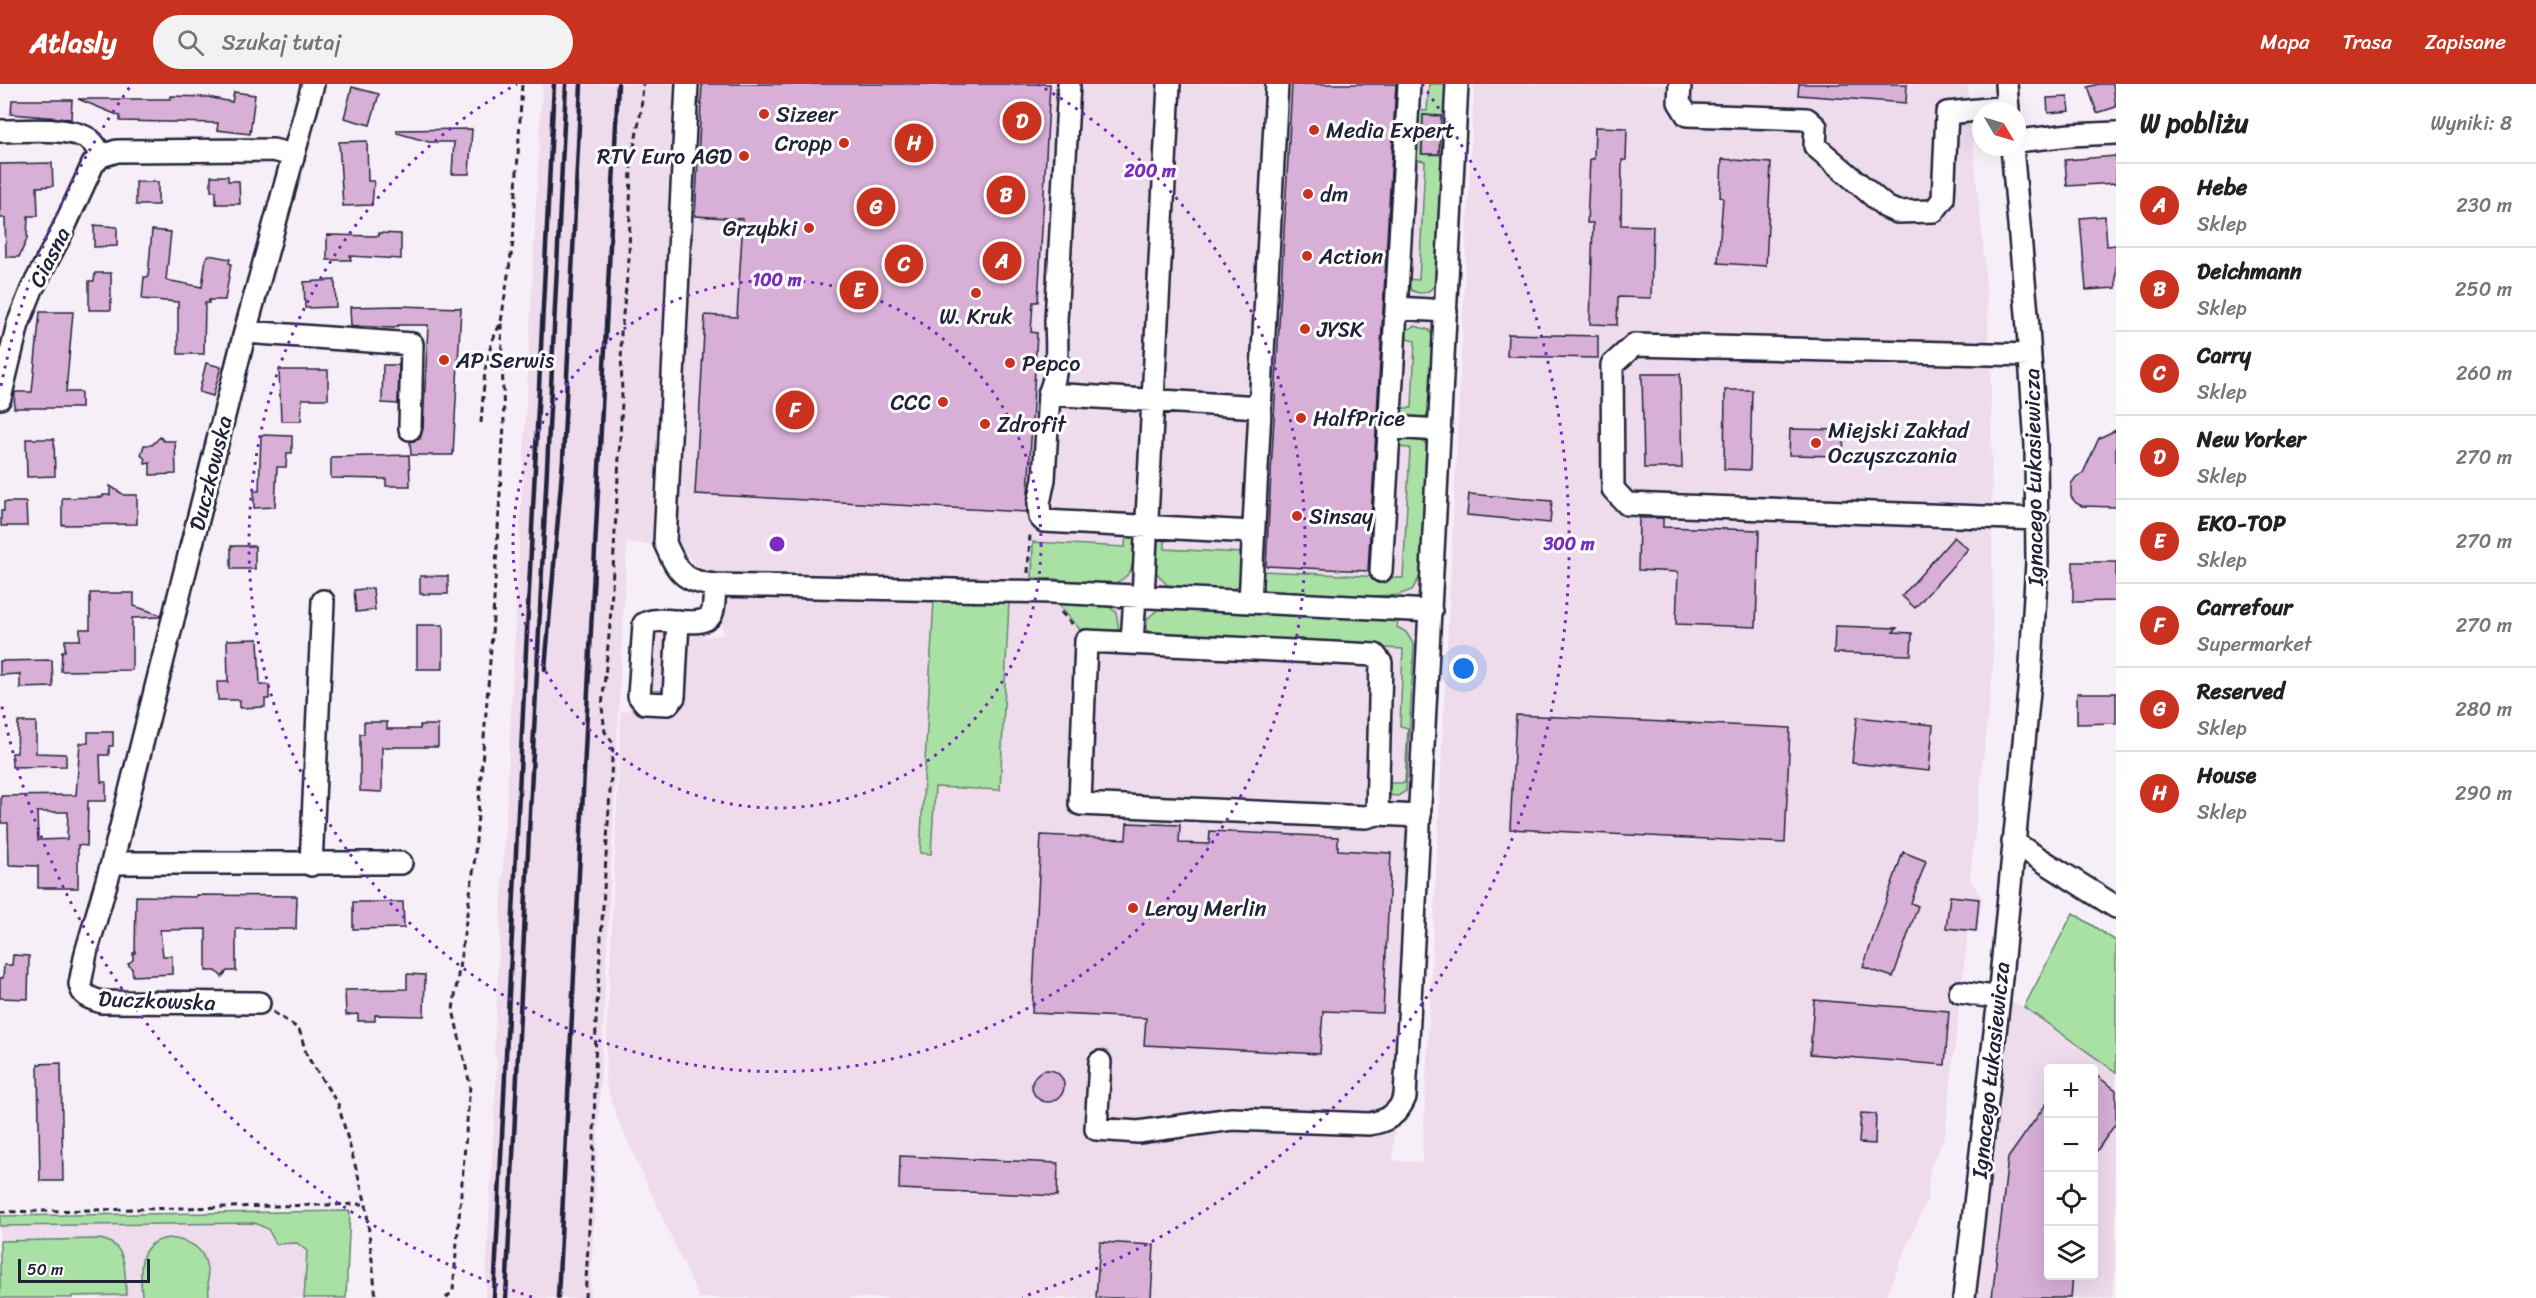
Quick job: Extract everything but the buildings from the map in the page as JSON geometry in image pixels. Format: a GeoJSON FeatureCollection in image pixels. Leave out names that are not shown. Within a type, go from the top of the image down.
{"type":"FeatureCollection","features":[{"type":"Feature","properties":{"kind":"street","name":"Duczkowska"},"geometry":{"type":"LineString","coordinates":[[259,1003],[120,1008],[88,998],[80,984],[245,332],[313,84]]}},
{"type":"Feature","properties":{"kind":"street"},"geometry":{"type":"LineString","coordinates":[[687,84],[665,543],[678,570],[689,579],[715,585],[1052,592],[1431,611]]}},
{"type":"Feature","properties":{"kind":"street"},"geometry":{"type":"LineString","coordinates":[[1068,84],[1056,321],[1057,346],[1054,382],[1049,394],[1044,479],[1039,502],[1040,517],[1044,521],[1253,532]]}},
{"type":"Feature","properties":{"kind":"street"},"geometry":{"type":"LineString","coordinates":[[1132,642],[1146,526],[1169,84]]}},
{"type":"Feature","properties":{"kind":"street"},"geometry":{"type":"LineString","coordinates":[[1250,602],[1277,84]]}},
{"type":"Feature","properties":{"kind":"street"},"geometry":{"type":"LineString","coordinates":[[1381,571],[1409,84]]}},
{"type":"Feature","properties":{"kind":"street"},"geometry":{"type":"LineString","coordinates":[[1100,1062],[1096,1129],[1138,1132],[1232,1119],[1370,1124],[1387,1120],[1401,1107],[1407,1085],[1457,84]]}},
{"type":"Feature","properties":{"kind":"street"},"geometry":{"type":"LineString","coordinates":[[1680,84],[1679,102],[1687,115],[1807,119],[1816,127],[1815,146],[1886,207],[1897,212],[1934,211],[1943,199],[1947,112],[1972,111]]}},
{"type":"Feature","properties":{"kind":"street"},"geometry":{"type":"LineString","coordinates":[[2006,84],[2007,102]]}},
{"type":"Feature","properties":{"kind":"street"},"geometry":{"type":"LineString","coordinates":[[0,131],[56,131],[78,134],[89,140],[101,156],[117,151],[273,150],[293,155]]}},
{"type":"Feature","properties":{"kind":"street"},"geometry":{"type":"LineString","coordinates":[[2026,140],[2116,133]]}},
{"type":"Feature","properties":{"kind":"street","name":"Ciasna"},"geometry":{"type":"LineString","coordinates":[[0,398],[25,304],[65,226],[93,164],[101,156]]}},
{"type":"Feature","properties":{"kind":"street","name":"Ignacego Łukasiewicza"},"geometry":{"type":"LineString","coordinates":[[1964,1298],[1999,998],[2030,681],[2038,519],[2030,355],[2013,156]]}},
{"type":"Feature","properties":{"kind":"street"},"geometry":{"type":"LineString","coordinates":[[1397,308],[1446,311]]}},
{"type":"Feature","properties":{"kind":"street"},"geometry":{"type":"LineString","coordinates":[[245,332],[412,344],[410,429]]}},
{"type":"Feature","properties":{"kind":"street"},"geometry":{"type":"LineString","coordinates":[[2030,355],[1634,345],[1612,365],[1613,489],[1627,504],[2038,519]]}},
{"type":"Feature","properties":{"kind":"street"},"geometry":{"type":"LineString","coordinates":[[1049,394],[1259,407]]}},
{"type":"Feature","properties":{"kind":"street"},"geometry":{"type":"LineString","coordinates":[[1390,427],[1440,430]]}},
{"type":"Feature","properties":{"kind":"street"},"geometry":{"type":"LineString","coordinates":[[678,621],[700,622],[708,619],[712,612],[715,585]]}},
{"type":"Feature","properties":{"kind":"street"},"geometry":{"type":"LineString","coordinates":[[311,865],[323,601]]}},
{"type":"Feature","properties":{"kind":"street"},"geometry":{"type":"LineString","coordinates":[[1377,814],[1381,663],[1375,655],[1086,641],[1080,804],[1366,817],[1377,814],[1420,816]]}},
{"type":"Feature","properties":{"kind":"street"},"geometry":{"type":"LineString","coordinates":[[2013,842],[2116,908]]}},
{"type":"Feature","properties":{"kind":"street"},"geometry":{"type":"LineString","coordinates":[[112,863],[311,865],[401,863]]}},
{"type":"Feature","properties":{"kind":"street"},"geometry":{"type":"LineString","coordinates":[[1960,992],[1999,998]]}},
{"type":"Feature","properties":{"kind":"path"},"geometry":{"type":"LineString","coordinates":[[446,1298],[453,1291],[470,1085],[453,1011],[474,866],[492,635],[504,423],[501,322],[513,242],[522,84]]}},
{"type":"Feature","properties":{"kind":"path"},"geometry":{"type":"LineString","coordinates":[[585,1298],[594,1140],[596,1020],[613,743],[605,732],[602,707],[610,625],[622,402],[621,333],[629,260],[631,163],[641,111],[643,84]]}},
{"type":"Feature","properties":{"kind":"path"},"geometry":{"type":"LineString","coordinates":[[482,423],[485,370],[492,341],[501,322]]}},
{"type":"Feature","properties":{"kind":"path"},"geometry":{"type":"LineString","coordinates":[[1059,610],[1086,641]]}},
{"type":"Feature","properties":{"kind":"path"},"geometry":{"type":"LineString","coordinates":[[259,1003],[299,1029],[307,1056],[338,1104],[366,1203],[376,1298]]}},
{"type":"Feature","properties":{"kind":"path"},"geometry":{"type":"LineString","coordinates":[[0,1212],[366,1203]]}},
{"type":"Feature","properties":{"kind":"shaded area"},"geometry":{"type":"Polygon","coordinates":[[[542,84],[1448,84],[1393,1160],[1422,1163],[1474,84],[1967,84],[1972,156],[1974,156],[1984,255],[1991,370],[1993,668],[1970,879],[1982,898],[1978,932],[1968,932],[1945,1135],[1930,1169],[1927,1199],[1885,1298],[699,1298],[617,1118],[605,1082],[621,710],[629,711],[635,610],[698,613],[704,637],[722,635],[723,604],[728,595],[934,599],[920,852],[930,854],[934,787],[1000,790],[1009,582],[719,574],[696,566],[681,546],[627,543],[590,1298],[485,1298],[497,1061],[494,1053],[542,84]]]}},
{"type":"Feature","properties":{"kind":"shaded area"},"geometry":{"type":"Polygon","coordinates":[[[1999,998],[2024,1007],[2116,1072],[2116,1257],[2112,1298],[1963,1298],[1999,998]]]}},
{"type":"Feature","properties":{"kind":"shaded area"},"geometry":{"type":"Polygon","coordinates":[[[350,1211],[346,1298],[0,1298],[0,1216],[350,1211]]]}},
{"type":"Feature","properties":{"kind":"green space"},"geometry":{"type":"Polygon","coordinates":[[[1429,84],[1448,84],[1446,116],[1423,115],[1421,154],[1444,155],[1436,284],[1431,290],[1421,293],[1411,290],[1406,279],[1419,280],[1425,161],[1412,159],[1415,110],[1427,111],[1429,84]]]}},
{"type":"Feature","properties":{"kind":"green space"},"geometry":{"type":"Polygon","coordinates":[[[1415,326],[1429,330],[1434,338],[1432,408],[1423,419],[1404,418],[1399,412],[1399,408],[1412,408],[1415,341],[1403,338],[1408,329],[1415,326]]]}},
{"type":"Feature","properties":{"kind":"green space"},"geometry":{"type":"Polygon","coordinates":[[[1405,438],[1418,438],[1428,446],[1423,572],[1412,590],[1398,595],[1344,597],[1264,590],[1261,583],[1261,571],[1403,578],[1410,448],[1396,447],[1398,441],[1405,438]]]}},
{"type":"Feature","properties":{"kind":"green space"},"geometry":{"type":"Polygon","coordinates":[[[1126,534],[1131,535],[1134,540],[1134,557],[1131,569],[1125,578],[1115,583],[1080,585],[1058,583],[1057,579],[1032,578],[1033,542],[1125,547],[1126,534]]]}},
{"type":"Feature","properties":{"kind":"green space"},"geometry":{"type":"Polygon","coordinates":[[[1165,536],[1165,549],[1243,553],[1240,585],[1229,591],[1167,585],[1155,571],[1156,539],[1165,536]]]}},
{"type":"Feature","properties":{"kind":"green space"},"geometry":{"type":"Polygon","coordinates":[[[934,599],[1009,601],[1000,790],[935,787],[931,854],[920,853],[934,599]]]}},
{"type":"Feature","properties":{"kind":"green space"},"geometry":{"type":"Polygon","coordinates":[[[1056,602],[1105,604],[1116,612],[1119,630],[1082,632],[1056,602]]]}},
{"type":"Feature","properties":{"kind":"green space"},"geometry":{"type":"Polygon","coordinates":[[[1157,607],[1398,621],[1397,627],[1406,632],[1414,645],[1406,791],[1398,796],[1386,795],[1385,783],[1405,783],[1408,728],[1400,726],[1403,649],[1155,636],[1147,630],[1147,619],[1157,607]]]}},
{"type":"Feature","properties":{"kind":"green space"},"geometry":{"type":"Polygon","coordinates":[[[2073,913],[2116,941],[2116,1072],[2024,1007],[2073,913]]]}},
{"type":"Feature","properties":{"kind":"green space"},"geometry":{"type":"Polygon","coordinates":[[[350,1211],[346,1298],[304,1298],[307,1251],[297,1243],[276,1244],[268,1229],[255,1223],[0,1226],[0,1216],[350,1211]]]}},
{"type":"Feature","properties":{"kind":"green space"},"geometry":{"type":"Polygon","coordinates":[[[168,1238],[192,1244],[204,1257],[209,1298],[142,1298],[141,1269],[145,1253],[149,1246],[168,1238]]]}},
{"type":"Feature","properties":{"kind":"green space"},"geometry":{"type":"Polygon","coordinates":[[[99,1239],[115,1246],[120,1252],[125,1268],[126,1295],[0,1298],[0,1241],[99,1239]]]}},
{"type":"Feature","properties":{"kind":"railway"},"geometry":{"type":"LineString","coordinates":[[494,1298],[554,84]]}},
{"type":"Feature","properties":{"kind":"railway"},"geometry":{"type":"LineString","coordinates":[[506,1298],[566,84]]}},
{"type":"Feature","properties":{"kind":"railway"},"geometry":{"type":"LineString","coordinates":[[545,669],[563,460],[581,84]]}},
{"type":"Feature","properties":{"kind":"railway"},"geometry":{"type":"LineString","coordinates":[[558,1298],[618,84]]}},
{"type":"Feature","properties":{"kind":"place","name":"Sizeer"},"geometry":{"type":"Point","coordinates":[764,114]}},
{"type":"Feature","properties":{"kind":"place","name":"New Yorker"},"geometry":{"type":"Point","coordinates":[1022,121]}},
{"type":"Feature","properties":{"kind":"place","name":"Media Expert"},"geometry":{"type":"Point","coordinates":[1314,130]}},
{"type":"Feature","properties":{"kind":"place","name":"Cropp"},"geometry":{"type":"Point","coordinates":[844,143]}},
{"type":"Feature","properties":{"kind":"place","name":"House"},"geometry":{"type":"Point","coordinates":[914,143]}},
{"type":"Feature","properties":{"kind":"place","name":"RTV Euro AGD"},"geometry":{"type":"Point","coordinates":[744,156]}},
{"type":"Feature","properties":{"kind":"place","name":"dm"},"geometry":{"type":"Point","coordinates":[1308,194]}},
{"type":"Feature","properties":{"kind":"place","name":"Deichmann"},"geometry":{"type":"Point","coordinates":[1006,195]}},
{"type":"Feature","properties":{"kind":"place","name":"Reserved"},"geometry":{"type":"Point","coordinates":[876,207]}},
{"type":"Feature","properties":{"kind":"place","name":"Grzybki"},"geometry":{"type":"Point","coordinates":[809,228]}},
{"type":"Feature","properties":{"kind":"place","name":"Action"},"geometry":{"type":"Point","coordinates":[1307,256]}},
{"type":"Feature","properties":{"kind":"place","name":"Hebe"},"geometry":{"type":"Point","coordinates":[1002,261]}},
{"type":"Feature","properties":{"kind":"place","name":"Carry"},"geometry":{"type":"Point","coordinates":[904,264]}},
{"type":"Feature","properties":{"kind":"place","name":"EKO-TOP"},"geometry":{"type":"Point","coordinates":[859,290]}},
{"type":"Feature","properties":{"kind":"place","name":"W. Kruk"},"geometry":{"type":"Point","coordinates":[976,293]}},
{"type":"Feature","properties":{"kind":"place","name":"JYSK"},"geometry":{"type":"Point","coordinates":[1305,329]}},
{"type":"Feature","properties":{"kind":"place","name":"AP Serwis"},"geometry":{"type":"Point","coordinates":[444,360]}},
{"type":"Feature","properties":{"kind":"place","name":"Pepco"},"geometry":{"type":"Point","coordinates":[1010,363]}},
{"type":"Feature","properties":{"kind":"place","name":"CCC"},"geometry":{"type":"Point","coordinates":[943,402]}},
{"type":"Feature","properties":{"kind":"place","name":"Carrefour"},"geometry":{"type":"Point","coordinates":[795,410]}},
{"type":"Feature","properties":{"kind":"place","name":"HalfPrice"},"geometry":{"type":"Point","coordinates":[1301,418]}},
{"type":"Feature","properties":{"kind":"place","name":"Zdrofit"},"geometry":{"type":"Point","coordinates":[985,424]}},
{"type":"Feature","properties":{"kind":"place","name":"Miejski Zakład Oczyszczania"},"geometry":{"type":"Point","coordinates":[1816,443]}},
{"type":"Feature","properties":{"kind":"place","name":"Sinsay"},"geometry":{"type":"Point","coordinates":[1297,516]}},
{"type":"Feature","properties":{"kind":"place","name":"Leroy Merlin"},"geometry":{"type":"Point","coordinates":[1133,908]}}]}
